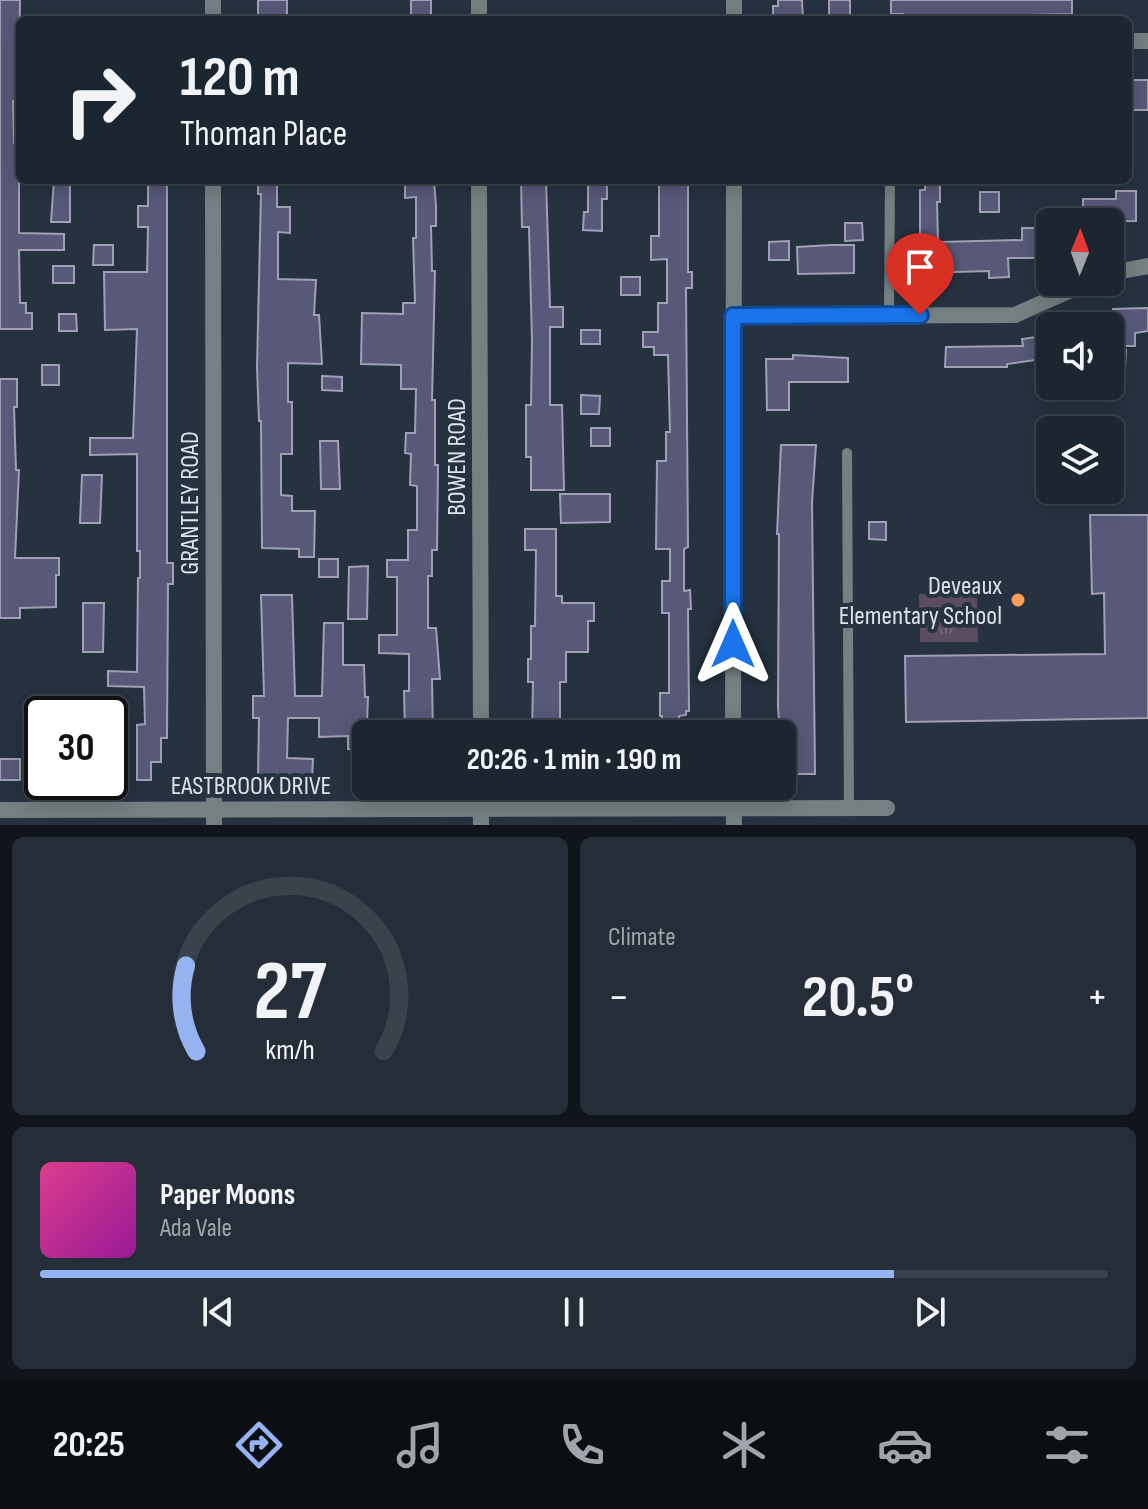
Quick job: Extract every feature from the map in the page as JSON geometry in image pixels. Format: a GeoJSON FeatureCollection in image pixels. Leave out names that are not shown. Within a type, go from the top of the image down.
{"type":"FeatureCollection","features":[{"type":"Feature","properties":{"kind":"street","name":"GRANTLEY ROAD"},"geometry":{"type":"LineString","coordinates":[[213,184],[214,817]]}},
{"type":"Feature","properties":{"kind":"street","name":"BOWEN ROAD"},"geometry":{"type":"LineString","coordinates":[[479,184],[481,720]]}},
{"type":"Feature","properties":{"kind":"street"},"geometry":{"type":"LineString","coordinates":[[733,720],[734,184]]}},
{"type":"Feature","properties":{"kind":"street"},"geometry":{"type":"LineString","coordinates":[[1124,270],[1148,266]]}},
{"type":"Feature","properties":{"kind":"street"},"geometry":{"type":"LineString","coordinates":[[733,316],[1015,315],[1058,296]]}},
{"type":"Feature","properties":{"kind":"street","name":"EASTBROOK DRIVE"},"geometry":{"type":"LineString","coordinates":[[0,810],[214,817],[734,817],[887,808]]}},
{"type":"Feature","properties":{"kind":"lane"},"geometry":{"type":"LineString","coordinates":[[889,315],[890,184]]}},
{"type":"Feature","properties":{"kind":"lane"},"geometry":{"type":"LineString","coordinates":[[847,453],[849,808]]}},
{"type":"Feature","properties":{"kind":"green space"},"geometry":{"type":"Polygon","coordinates":[[[977,593],[978,642],[920,642],[919,594],[977,593]]]}},
{"type":"Feature","properties":{"kind":"building"},"geometry":{"type":"Polygon","coordinates":[[[0,0],[20,0],[20,16],[16,16],[16,101],[13,101],[19,233],[64,234],[64,250],[19,250],[20,303],[26,303],[26,313],[32,313],[32,329],[0,329],[0,0]]]}},
{"type":"Feature","properties":{"kind":"building"},"geometry":{"type":"Polygon","coordinates":[[[258,0],[287,0],[287,16],[258,16],[258,0]]]}},
{"type":"Feature","properties":{"kind":"building"},"geometry":{"type":"Polygon","coordinates":[[[411,0],[431,0],[431,16],[411,16],[411,0]]]}},
{"type":"Feature","properties":{"kind":"building"},"geometry":{"type":"Polygon","coordinates":[[[778,0],[802,0],[803,16],[773,16],[773,6],[778,6],[778,0]]]}},
{"type":"Feature","properties":{"kind":"building"},"geometry":{"type":"Polygon","coordinates":[[[829,0],[850,0],[850,16],[829,16],[829,0]]]}},
{"type":"Feature","properties":{"kind":"building"},"geometry":{"type":"Polygon","coordinates":[[[891,0],[1072,0],[1072,14],[891,14],[891,0]]]}},
{"type":"Feature","properties":{"kind":"building"},"geometry":{"type":"Polygon","coordinates":[[[1132,80],[1148,80],[1148,110],[1132,110],[1132,80]]]}},
{"type":"Feature","properties":{"kind":"building"},"geometry":{"type":"Polygon","coordinates":[[[54,184],[70,184],[70,222],[51,222],[54,184]]]}},
{"type":"Feature","properties":{"kind":"building"},"geometry":{"type":"Polygon","coordinates":[[[148,184],[167,184],[167,563],[173,563],[173,584],[168,584],[167,738],[161,738],[161,762],[151,762],[151,780],[137,780],[137,725],[145,724],[144,687],[108,686],[108,671],[137,672],[140,551],[137,551],[137,454],[90,455],[90,438],[133,438],[137,329],[105,330],[104,272],[147,272],[148,227],[138,227],[138,206],[148,206],[148,184]]]}},
{"type":"Feature","properties":{"kind":"building"},"geometry":{"type":"Polygon","coordinates":[[[258,184],[277,184],[277,207],[290,207],[290,233],[278,232],[278,279],[316,280],[314,315],[319,315],[322,364],[288,363],[292,454],[281,454],[281,495],[292,496],[292,511],[315,511],[314,557],[299,557],[299,549],[262,548],[261,421],[257,367],[261,194],[258,194],[258,184]]]}},
{"type":"Feature","properties":{"kind":"building"},"geometry":{"type":"Polygon","coordinates":[[[405,184],[434,184],[436,226],[431,226],[432,271],[435,271],[432,400],[435,400],[435,465],[438,465],[437,550],[432,550],[432,576],[428,576],[428,628],[436,628],[440,679],[432,679],[433,720],[405,720],[404,691],[409,691],[409,654],[379,653],[379,635],[397,635],[397,577],[387,577],[387,560],[408,560],[408,530],[417,530],[417,486],[410,485],[411,454],[405,453],[406,433],[415,433],[416,389],[401,389],[401,365],[361,364],[362,313],[403,314],[403,303],[415,303],[413,238],[416,238],[416,197],[405,198],[405,184]]]}},
{"type":"Feature","properties":{"kind":"building"},"geometry":{"type":"Polygon","coordinates":[[[521,184],[546,184],[550,307],[563,307],[563,327],[550,327],[550,405],[562,405],[564,490],[531,490],[531,457],[526,457],[526,405],[531,405],[532,341],[529,227],[522,227],[521,184]]]}},
{"type":"Feature","properties":{"kind":"building"},"geometry":{"type":"Polygon","coordinates":[[[588,184],[607,184],[607,199],[602,199],[602,231],[583,230],[584,212],[588,212],[588,184]]]}},
{"type":"Feature","properties":{"kind":"building"},"geometry":{"type":"Polygon","coordinates":[[[659,184],[688,184],[688,272],[692,272],[692,288],[686,288],[688,547],[684,549],[684,591],[690,590],[691,609],[688,609],[689,711],[679,716],[679,720],[662,720],[660,716],[660,693],[669,693],[669,613],[662,613],[662,581],[670,581],[670,549],[656,549],[657,461],[666,461],[666,432],[670,432],[668,355],[654,355],[654,347],[643,347],[643,332],[658,332],[658,303],[667,303],[667,259],[651,260],[651,236],[659,236],[659,184]]]}},
{"type":"Feature","properties":{"kind":"building"},"geometry":{"type":"Polygon","coordinates":[[[925,184],[940,184],[938,242],[1022,240],[1022,228],[1036,228],[1036,258],[1008,258],[1009,277],[989,278],[989,271],[920,273],[920,190],[925,190],[925,184]]]}},
{"type":"Feature","properties":{"kind":"building"},"geometry":{"type":"Polygon","coordinates":[[[1116,191],[1136,191],[1136,221],[1124,221],[1124,208],[1083,208],[1083,199],[1116,199],[1116,191]]]}},
{"type":"Feature","properties":{"kind":"building"},"geometry":{"type":"Polygon","coordinates":[[[980,192],[999,192],[999,212],[980,212],[980,192]]]}},
{"type":"Feature","properties":{"kind":"building"},"geometry":{"type":"Polygon","coordinates":[[[845,223],[862,223],[863,240],[845,241],[845,223]]]}},
{"type":"Feature","properties":{"kind":"building"},"geometry":{"type":"Polygon","coordinates":[[[789,241],[789,260],[769,260],[769,242],[789,241]]]}},
{"type":"Feature","properties":{"kind":"building"},"geometry":{"type":"Polygon","coordinates":[[[94,245],[113,245],[113,265],[93,265],[94,245]]]}},
{"type":"Feature","properties":{"kind":"building"},"geometry":{"type":"Polygon","coordinates":[[[854,245],[854,273],[798,274],[797,247],[854,245]]]}},
{"type":"Feature","properties":{"kind":"building"},"geometry":{"type":"Polygon","coordinates":[[[53,266],[74,266],[74,283],[53,283],[53,266]]]}},
{"type":"Feature","properties":{"kind":"building"},"geometry":{"type":"Polygon","coordinates":[[[621,277],[640,277],[640,295],[621,295],[621,277]]]}},
{"type":"Feature","properties":{"kind":"building"},"geometry":{"type":"Polygon","coordinates":[[[1148,308],[1148,331],[1135,333],[1135,346],[1124,346],[1124,312],[1113,312],[1113,309],[1148,308]]]}},
{"type":"Feature","properties":{"kind":"building"},"geometry":{"type":"Polygon","coordinates":[[[59,314],[76,314],[77,331],[59,331],[59,314]]]}},
{"type":"Feature","properties":{"kind":"building"},"geometry":{"type":"Polygon","coordinates":[[[581,330],[600,330],[600,344],[581,344],[581,330]]]}},
{"type":"Feature","properties":{"kind":"building"},"geometry":{"type":"Polygon","coordinates":[[[1036,337],[1036,360],[1007,364],[1007,367],[945,367],[946,347],[1023,346],[1022,339],[1036,337]]]}},
{"type":"Feature","properties":{"kind":"building"},"geometry":{"type":"Polygon","coordinates":[[[793,355],[848,358],[848,382],[789,382],[789,410],[767,410],[766,359],[793,359],[793,355]]]}},
{"type":"Feature","properties":{"kind":"building"},"geometry":{"type":"Polygon","coordinates":[[[42,365],[59,365],[59,385],[42,385],[42,365]]]}},
{"type":"Feature","properties":{"kind":"building"},"geometry":{"type":"Polygon","coordinates":[[[322,376],[342,377],[342,391],[322,390],[322,376]]]}},
{"type":"Feature","properties":{"kind":"building"},"geometry":{"type":"Polygon","coordinates":[[[0,379],[17,379],[17,407],[14,407],[16,470],[19,470],[15,558],[59,558],[56,607],[20,608],[20,618],[0,618],[0,379]]]}},
{"type":"Feature","properties":{"kind":"building"},"geometry":{"type":"Polygon","coordinates":[[[581,395],[600,396],[599,414],[581,414],[581,395]]]}},
{"type":"Feature","properties":{"kind":"building"},"geometry":{"type":"Polygon","coordinates":[[[591,428],[610,428],[610,446],[591,446],[591,428]]]}},
{"type":"Feature","properties":{"kind":"building"},"geometry":{"type":"Polygon","coordinates":[[[320,441],[338,441],[340,489],[321,489],[320,441]]]}},
{"type":"Feature","properties":{"kind":"building"},"geometry":{"type":"Polygon","coordinates":[[[781,445],[816,445],[812,502],[815,774],[796,774],[796,720],[779,720],[777,534],[781,445]]]}},
{"type":"Feature","properties":{"kind":"building"},"geometry":{"type":"Polygon","coordinates":[[[82,475],[102,475],[100,523],[80,523],[82,475]]]}},
{"type":"Feature","properties":{"kind":"building"},"geometry":{"type":"Polygon","coordinates":[[[560,494],[610,494],[610,522],[561,523],[560,494]]]}},
{"type":"Feature","properties":{"kind":"building"},"geometry":{"type":"Polygon","coordinates":[[[1090,515],[1148,515],[1148,718],[906,722],[905,656],[1105,654],[1104,593],[1092,594],[1090,515]]]}},
{"type":"Feature","properties":{"kind":"building"},"geometry":{"type":"Polygon","coordinates":[[[869,522],[886,522],[886,540],[869,539],[869,522]]]}},
{"type":"Feature","properties":{"kind":"building"},"geometry":{"type":"Polygon","coordinates":[[[525,529],[556,529],[556,596],[562,596],[562,603],[594,603],[594,621],[588,621],[588,652],[566,652],[566,682],[560,682],[560,720],[532,720],[533,682],[528,682],[528,659],[531,659],[531,626],[535,626],[536,550],[525,550],[525,529]]]}},
{"type":"Feature","properties":{"kind":"building"},"geometry":{"type":"Polygon","coordinates":[[[319,559],[338,559],[338,577],[319,577],[319,559]]]}},
{"type":"Feature","properties":{"kind":"building"},"geometry":{"type":"Polygon","coordinates":[[[368,566],[367,619],[348,619],[349,567],[368,566]]]}},
{"type":"Feature","properties":{"kind":"building"},"geometry":{"type":"Polygon","coordinates":[[[261,595],[292,595],[295,696],[322,696],[324,623],[343,623],[343,665],[364,665],[365,697],[368,697],[367,720],[352,720],[352,749],[348,749],[348,736],[319,737],[319,718],[288,718],[287,758],[313,759],[312,779],[258,777],[259,718],[253,718],[253,696],[264,696],[261,595]]]}},
{"type":"Feature","properties":{"kind":"building"},"geometry":{"type":"Polygon","coordinates":[[[83,603],[104,603],[103,652],[83,652],[83,603]]]}},
{"type":"Feature","properties":{"kind":"building"},"geometry":{"type":"Polygon","coordinates":[[[0,759],[20,759],[20,780],[0,780],[0,759]]]}},
{"type":"Feature","properties":{"kind":"place","name":"Deveaux Elementary School"},"geometry":{"type":"Point","coordinates":[1018,600]}},
{"type":"Feature","properties":{"kind":"route"},"geometry":{"type":"LineString","coordinates":[[733,644],[733,316],[920,315]]}}]}
